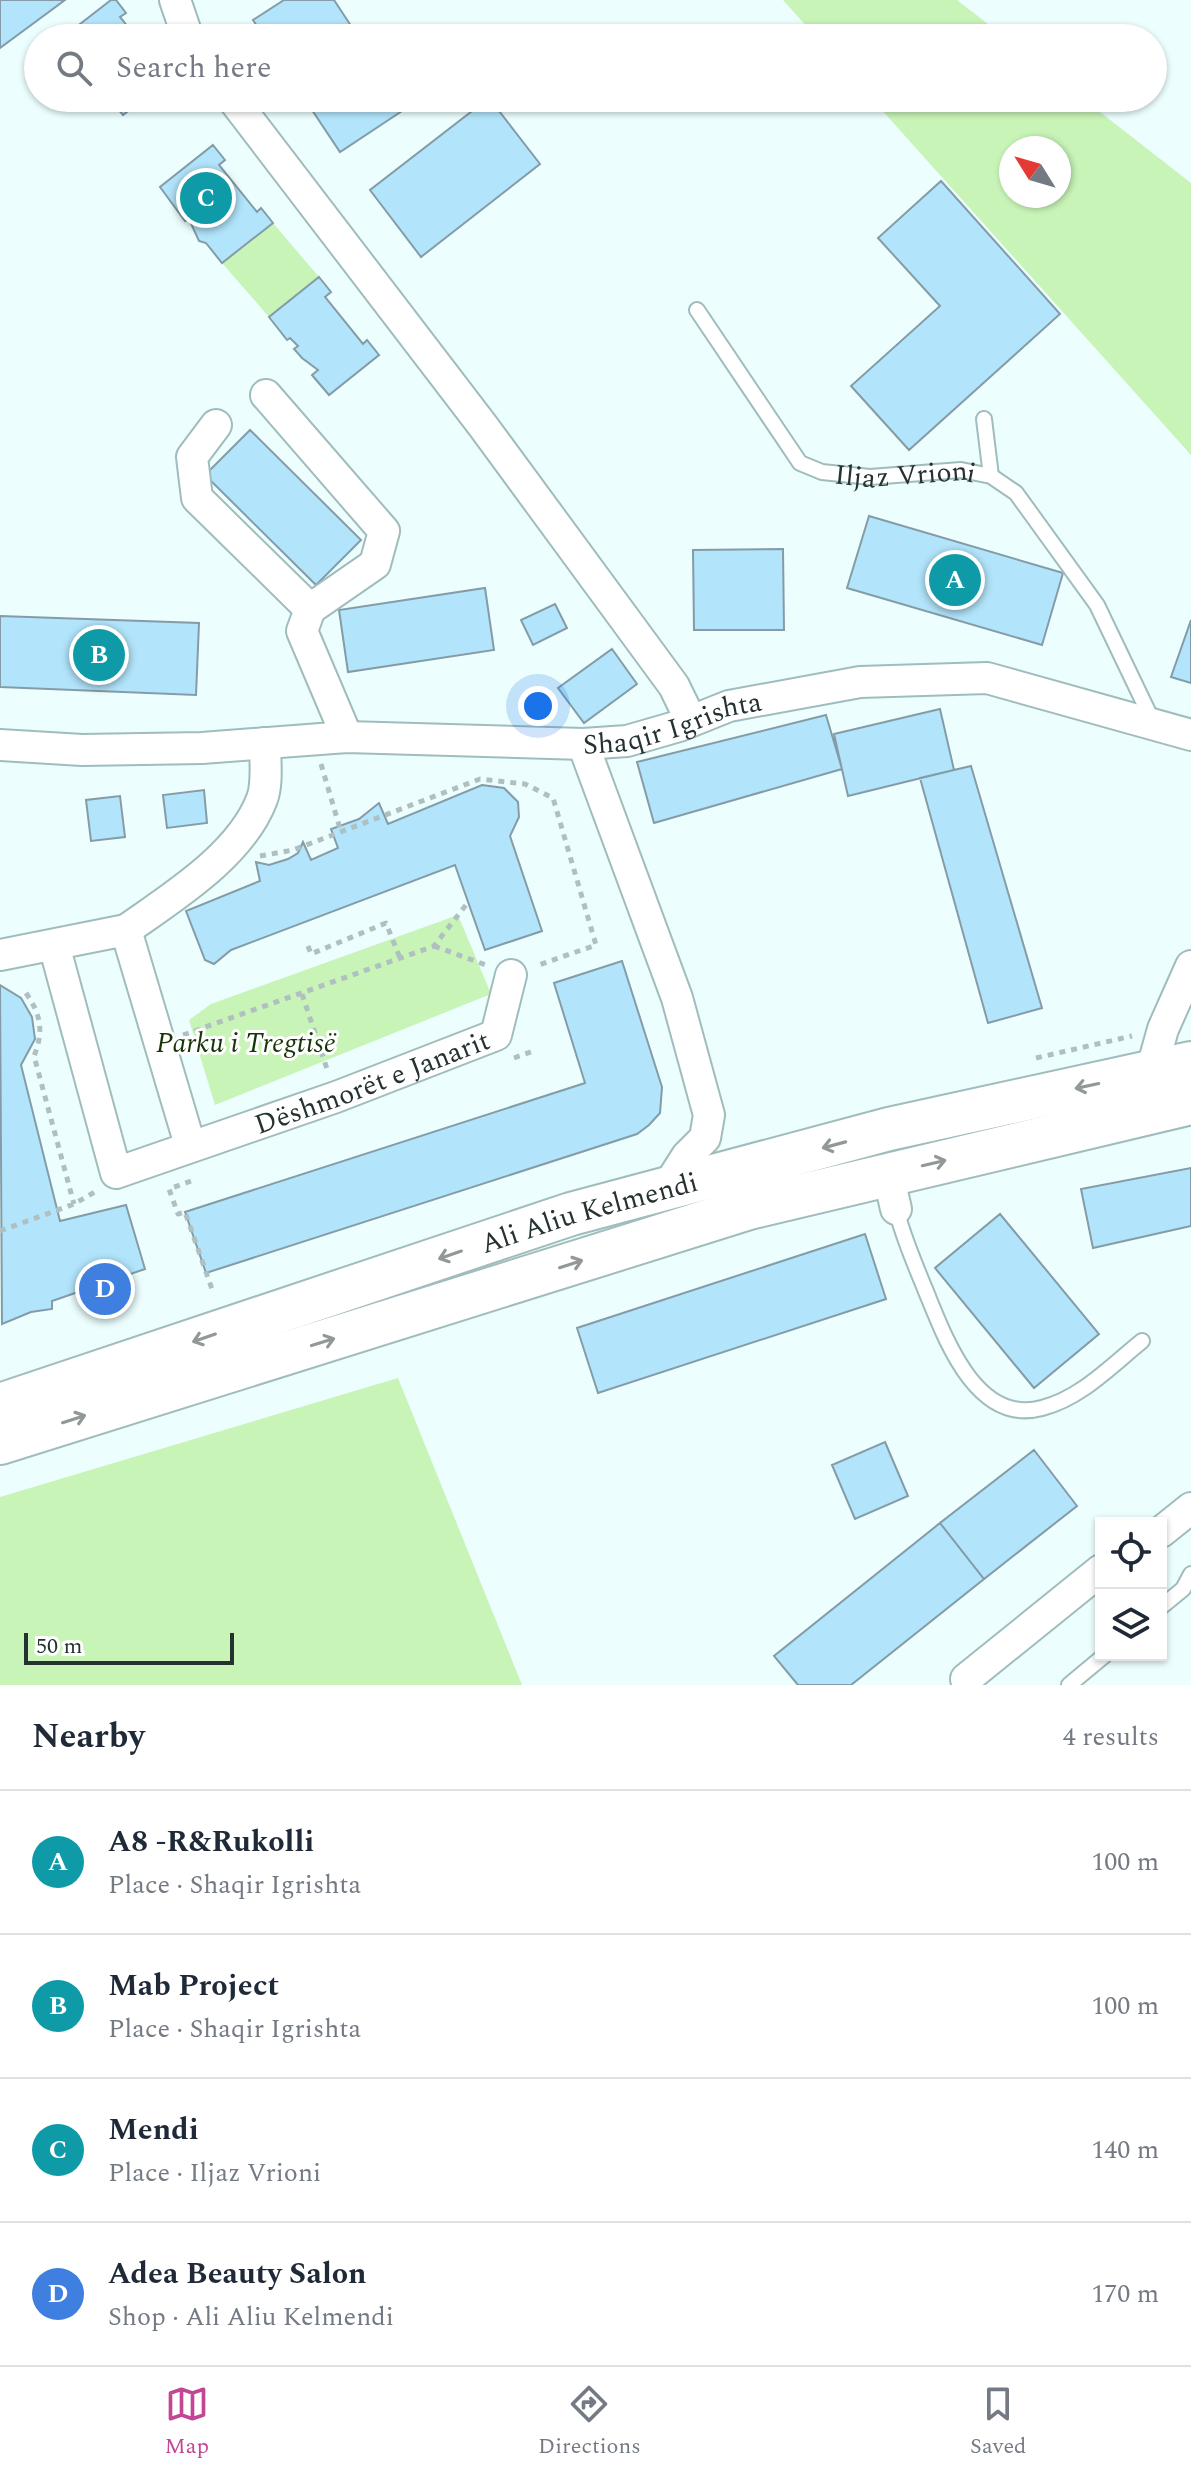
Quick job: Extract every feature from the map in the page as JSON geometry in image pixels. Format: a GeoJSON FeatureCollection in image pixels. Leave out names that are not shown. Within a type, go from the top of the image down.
{"type":"FeatureCollection","features":[{"type":"Feature","properties":{"kind":"main road","name":"Ali Aliu Kelmendi"},"geometry":{"type":"LineString","coordinates":[[0,1405],[571,1214],[889,1129],[1171,1068]]}},
{"type":"Feature","properties":{"kind":"main road","name":"Ali Aliu Kelmendi"},"geometry":{"type":"LineString","coordinates":[[0,1443],[749,1208],[892,1191],[1191,1103]]}},
{"type":"Feature","properties":{"kind":"street"},"geometry":{"type":"LineString","coordinates":[[175,0],[183,24]]}},
{"type":"Feature","properties":{"kind":"street"},"geometry":{"type":"LineString","coordinates":[[243,112],[483,426],[674,686],[691,721]]}},
{"type":"Feature","properties":{"kind":"street"},"geometry":{"type":"LineString","coordinates":[[266,395],[384,531],[375,564],[310,609],[302,631],[347,737]]}},
{"type":"Feature","properties":{"kind":"street"},"geometry":{"type":"LineString","coordinates":[[216,425],[192,457],[197,498],[310,609]]}},
{"type":"Feature","properties":{"kind":"street","name":"Shaqir Igrishta"},"geometry":{"type":"LineString","coordinates":[[0,745],[82,750],[347,737],[583,744],[627,741],[729,706],[860,682],[987,678],[1191,735]]}},
{"type":"Feature","properties":{"kind":"street"},"geometry":{"type":"LineString","coordinates":[[0,955],[126,930],[215,863],[254,816],[264,795],[265,743]]}},
{"type":"Feature","properties":{"kind":"street"},"geometry":{"type":"LineString","coordinates":[[583,744],[677,998],[709,1115],[705,1138],[687,1156],[666,1189]]}},
{"type":"Feature","properties":{"kind":"street"},"geometry":{"type":"LineString","coordinates":[[126,930],[190,1145]]}},
{"type":"Feature","properties":{"kind":"street","name":"Dëshmorët e Janarit"},"geometry":{"type":"LineString","coordinates":[[54,945],[116,1173],[336,1097],[496,1035],[511,975]]}},
{"type":"Feature","properties":{"kind":"street"},"geometry":{"type":"LineString","coordinates":[[1171,1068],[1163,1029],[1191,966]]}},
{"type":"Feature","properties":{"kind":"street"},"geometry":{"type":"LineString","coordinates":[[1167,1527],[1191,1508]]}},
{"type":"Feature","properties":{"kind":"street"},"geometry":{"type":"LineString","coordinates":[[966,1679],[1095,1575]]}},
{"type":"Feature","properties":{"kind":"lane","name":"Iljaz Vrioni"},"geometry":{"type":"LineString","coordinates":[[697,310],[800,463],[822,472],[870,477],[961,470],[991,476],[1016,493],[1097,605],[1154,724]]}},
{"type":"Feature","properties":{"kind":"lane"},"geometry":{"type":"LineString","coordinates":[[984,419],[991,476]]}},
{"type":"Feature","properties":{"kind":"lane"},"geometry":{"type":"LineString","coordinates":[[892,1191],[940,1328],[970,1378],[1003,1405],[1038,1410],[1066,1400],[1142,1341]]}},
{"type":"Feature","properties":{"kind":"lane"},"geometry":{"type":"LineString","coordinates":[[1167,1602],[1183,1589],[1191,1574]]}},
{"type":"Feature","properties":{"kind":"lane"},"geometry":{"type":"LineString","coordinates":[[1069,1685],[1098,1661]]}},
{"type":"Feature","properties":{"kind":"path"},"geometry":{"type":"LineString","coordinates":[[313,740],[341,832]]}},
{"type":"Feature","properties":{"kind":"path"},"geometry":{"type":"LineString","coordinates":[[215,863],[293,850],[480,779],[525,784],[553,798],[596,945]]}},
{"type":"Feature","properties":{"kind":"path"},"geometry":{"type":"LineString","coordinates":[[160,1044],[434,946],[469,901]]}},
{"type":"Feature","properties":{"kind":"path"},"geometry":{"type":"LineString","coordinates":[[308,946],[311,954],[386,923],[400,958]]}},
{"type":"Feature","properties":{"kind":"path"},"geometry":{"type":"LineString","coordinates":[[0,1231],[74,1204],[34,1056],[42,1036],[37,1010],[26,993]]}},
{"type":"Feature","properties":{"kind":"path"},"geometry":{"type":"LineString","coordinates":[[302,994],[336,1097]]}},
{"type":"Feature","properties":{"kind":"path"},"geometry":{"type":"LineString","coordinates":[[1031,1059],[1163,1029]]}},
{"type":"Feature","properties":{"kind":"path"},"geometry":{"type":"LineString","coordinates":[[508,1061],[536,1050]]}},
{"type":"Feature","properties":{"kind":"path"},"geometry":{"type":"LineString","coordinates":[[197,1178],[169,1189],[178,1214],[185,1212],[213,1292]]}},
{"type":"Feature","properties":{"kind":"green space"},"geometry":{"type":"Polygon","coordinates":[[[783,0],[957,0],[988,24],[804,24],[783,0]]]}},
{"type":"Feature","properties":{"kind":"green space"},"geometry":{"type":"Polygon","coordinates":[[[884,112],[1100,112],[1191,183],[1191,455],[884,112]]]}},
{"type":"Feature","properties":{"kind":"green space"},"geometry":{"type":"Polygon","coordinates":[[[273,223],[319,277],[269,317],[222,263],[273,223]]]}},
{"type":"Feature","properties":{"kind":"green space","name":"Parku i Tregtisë"},"geometry":{"type":"Polygon","coordinates":[[[458,915],[491,994],[215,1105],[189,1020],[211,1004],[458,915]]]}},
{"type":"Feature","properties":{"kind":"green space"},"geometry":{"type":"Polygon","coordinates":[[[398,1378],[522,1685],[0,1685],[0,1497],[398,1378]]]}},
{"type":"Feature","properties":{"kind":"building"},"geometry":{"type":"Polygon","coordinates":[[[0,0],[65,0],[32,24],[24,24],[24,30],[0,48],[0,0]]]}},
{"type":"Feature","properties":{"kind":"building"},"geometry":{"type":"Polygon","coordinates":[[[111,0],[116,0],[126,13],[120,17],[126,24],[80,24],[111,0]]]}},
{"type":"Feature","properties":{"kind":"building"},"geometry":{"type":"Polygon","coordinates":[[[284,0],[334,0],[350,24],[256,24],[253,20],[284,0]]]}},
{"type":"Feature","properties":{"kind":"building"},"geometry":{"type":"Polygon","coordinates":[[[313,112],[400,112],[340,152],[313,112]]]}},
{"type":"Feature","properties":{"kind":"building"},"geometry":{"type":"Polygon","coordinates":[[[471,112],[500,112],[540,164],[421,257],[370,190],[471,112]]]}},
{"type":"Feature","properties":{"kind":"building"},"geometry":{"type":"Polygon","coordinates":[[[213,145],[225,160],[219,165],[257,212],[261,208],[273,223],[222,263],[206,243],[199,241],[189,219],[185,221],[160,187],[213,145]]]}},
{"type":"Feature","properties":{"kind":"building"},"geometry":{"type":"Polygon","coordinates":[[[941,181],[1060,314],[909,450],[851,386],[940,306],[878,238],[941,181]]]}},
{"type":"Feature","properties":{"kind":"building"},"geometry":{"type":"Polygon","coordinates":[[[319,277],[331,292],[325,297],[363,344],[367,340],[379,355],[329,395],[312,375],[318,370],[302,358],[294,349],[298,346],[290,338],[287,340],[269,317],[319,277]]]}},
{"type":"Feature","properties":{"kind":"building"},"geometry":{"type":"Polygon","coordinates":[[[250,430],[361,540],[316,585],[205,475],[250,430]]]}},
{"type":"Feature","properties":{"kind":"building"},"geometry":{"type":"Polygon","coordinates":[[[869,516],[1063,573],[1042,645],[847,588],[869,516]]]}},
{"type":"Feature","properties":{"kind":"building"},"geometry":{"type":"Polygon","coordinates":[[[783,549],[784,630],[694,630],[693,550],[783,549]]]}},
{"type":"Feature","properties":{"kind":"building"},"geometry":{"type":"Polygon","coordinates":[[[485,588],[494,650],[348,672],[339,610],[485,588]]]}},
{"type":"Feature","properties":{"kind":"building"},"geometry":{"type":"Polygon","coordinates":[[[555,604],[567,628],[533,645],[521,620],[555,604]]]}},
{"type":"Feature","properties":{"kind":"building"},"geometry":{"type":"Polygon","coordinates":[[[0,616],[199,623],[196,695],[0,687],[0,616]]]}},
{"type":"Feature","properties":{"kind":"building"},"geometry":{"type":"Polygon","coordinates":[[[1191,620],[1191,683],[1171,677],[1191,620]]]}},
{"type":"Feature","properties":{"kind":"building"},"geometry":{"type":"Polygon","coordinates":[[[612,649],[637,684],[584,723],[558,688],[612,649]]]}},
{"type":"Feature","properties":{"kind":"building"},"geometry":{"type":"Polygon","coordinates":[[[940,709],[954,770],[848,796],[834,734],[940,709]]]}},
{"type":"Feature","properties":{"kind":"building"},"geometry":{"type":"Polygon","coordinates":[[[826,715],[842,769],[654,823],[637,762],[826,715]]]}},
{"type":"Feature","properties":{"kind":"building"},"geometry":{"type":"Polygon","coordinates":[[[971,766],[1042,1008],[988,1023],[920,778],[971,766]]]}},
{"type":"Feature","properties":{"kind":"building"},"geometry":{"type":"Polygon","coordinates":[[[482,785],[504,788],[518,802],[519,817],[510,836],[542,931],[485,950],[455,865],[231,950],[214,964],[205,960],[186,911],[260,881],[256,862],[269,865],[288,859],[298,853],[303,842],[311,860],[338,848],[331,829],[359,819],[379,803],[388,824],[482,785]]]}},
{"type":"Feature","properties":{"kind":"building"},"geometry":{"type":"Polygon","coordinates":[[[204,790],[207,823],[167,828],[163,795],[204,790]]]}},
{"type":"Feature","properties":{"kind":"building"},"geometry":{"type":"Polygon","coordinates":[[[120,796],[125,837],[91,841],[86,800],[120,796]]]}},
{"type":"Feature","properties":{"kind":"building"},"geometry":{"type":"Polygon","coordinates":[[[622,961],[662,1087],[660,1113],[637,1134],[206,1273],[185,1212],[585,1083],[554,983],[622,961]]]}},
{"type":"Feature","properties":{"kind":"building"},"geometry":{"type":"Polygon","coordinates":[[[0,985],[21,998],[32,1017],[35,1039],[21,1065],[60,1221],[126,1205],[145,1269],[52,1301],[52,1309],[31,1312],[2,1324],[0,985]]]}},
{"type":"Feature","properties":{"kind":"building"},"geometry":{"type":"Polygon","coordinates":[[[1191,1168],[1191,1226],[1093,1248],[1081,1189],[1191,1168]]]}},
{"type":"Feature","properties":{"kind":"building"},"geometry":{"type":"Polygon","coordinates":[[[1000,1214],[1099,1334],[1034,1388],[935,1268],[1000,1214]]]}},
{"type":"Feature","properties":{"kind":"building"},"geometry":{"type":"Polygon","coordinates":[[[865,1234],[886,1299],[598,1393],[577,1328],[865,1234]]]}},
{"type":"Feature","properties":{"kind":"building"},"geometry":{"type":"Polygon","coordinates":[[[885,1442],[908,1496],[855,1519],[832,1465],[885,1442]]]}},
{"type":"Feature","properties":{"kind":"building"},"geometry":{"type":"Polygon","coordinates":[[[1034,1450],[1077,1506],[984,1579],[940,1523],[1034,1450]]]}},
{"type":"Feature","properties":{"kind":"building"},"geometry":{"type":"Polygon","coordinates":[[[940,1523],[984,1579],[851,1685],[798,1685],[774,1656],[940,1523]]]}},
{"type":"Feature","properties":{"kind":"place","name":"Mendi"},"geometry":{"type":"Point","coordinates":[206,198]}},
{"type":"Feature","properties":{"kind":"place","name":"A8 -R&Rukolli"},"geometry":{"type":"Point","coordinates":[955,580]}},
{"type":"Feature","properties":{"kind":"place","name":"Mab Project"},"geometry":{"type":"Point","coordinates":[99,655]}},
{"type":"Feature","properties":{"kind":"place","name":"Adea Beauty Salon"},"geometry":{"type":"Point","coordinates":[105,1289]}}]}
